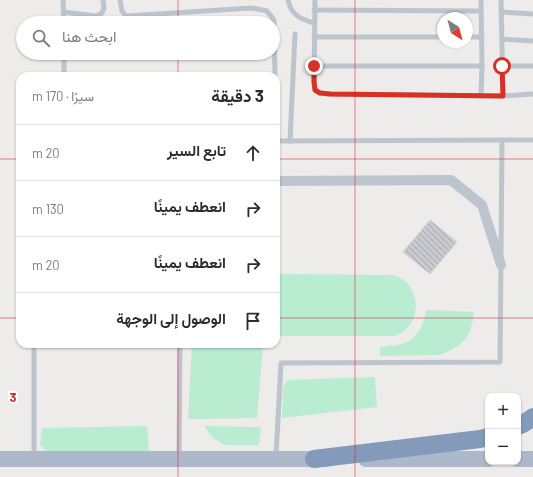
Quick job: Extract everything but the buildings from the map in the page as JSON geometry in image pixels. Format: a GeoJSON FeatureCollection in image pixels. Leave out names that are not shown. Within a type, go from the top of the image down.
{"type":"FeatureCollection","features":[{"type":"Feature","properties":{"kind":"highway"},"geometry":{"type":"LineString","coordinates":[[521,425],[533,417]]}},
{"type":"Feature","properties":{"kind":"highway"},"geometry":{"type":"LineString","coordinates":[[314,459],[485,438]]}},
{"type":"Feature","properties":{"kind":"main road"},"geometry":{"type":"LineString","coordinates":[[0,459],[485,459]]}},
{"type":"Feature","properties":{"kind":"main road"},"geometry":{"type":"LineString","coordinates":[[521,459],[533,459]]}},
{"type":"Feature","properties":{"kind":"street"},"geometry":{"type":"LineString","coordinates":[[280,181],[451,180],[482,205],[501,265]]}},
{"type":"Feature","properties":{"kind":"lane"},"geometry":{"type":"LineString","coordinates":[[63,0],[64,16]]}},
{"type":"Feature","properties":{"kind":"lane"},"geometry":{"type":"LineString","coordinates":[[64,12],[96,16],[102,13],[104,8],[103,0]]}},
{"type":"Feature","properties":{"kind":"lane"},"geometry":{"type":"LineString","coordinates":[[120,0],[122,11],[126,16],[252,8],[267,11],[271,16]]}},
{"type":"Feature","properties":{"kind":"lane"},"geometry":{"type":"LineString","coordinates":[[288,0],[294,14],[303,20],[314,23]]}},
{"type":"Feature","properties":{"kind":"lane"},"geometry":{"type":"LineString","coordinates":[[314,0],[314,82],[315,90],[320,93],[503,96],[533,94]]}},
{"type":"Feature","properties":{"kind":"lane"},"geometry":{"type":"LineString","coordinates":[[481,0],[481,95]]}},
{"type":"Feature","properties":{"kind":"lane"},"geometry":{"type":"LineString","coordinates":[[501,0],[503,96]]}},
{"type":"Feature","properties":{"kind":"lane"},"geometry":{"type":"LineString","coordinates":[[314,10],[480,11]]}},
{"type":"Feature","properties":{"kind":"lane"},"geometry":{"type":"LineString","coordinates":[[502,12],[533,14]]}},
{"type":"Feature","properties":{"kind":"lane"},"geometry":{"type":"LineString","coordinates":[[290,141],[295,34]]}},
{"type":"Feature","properties":{"kind":"lane"},"geometry":{"type":"LineString","coordinates":[[314,37],[437,37]]}},
{"type":"Feature","properties":{"kind":"lane"},"geometry":{"type":"LineString","coordinates":[[473,37],[482,37]]}},
{"type":"Feature","properties":{"kind":"lane"},"geometry":{"type":"LineString","coordinates":[[502,40],[533,41]]}},
{"type":"Feature","properties":{"kind":"lane"},"geometry":{"type":"LineString","coordinates":[[64,60],[64,72]]}},
{"type":"Feature","properties":{"kind":"lane"},"geometry":{"type":"LineString","coordinates":[[275,60],[275,72]]}},
{"type":"Feature","properties":{"kind":"lane"},"geometry":{"type":"LineString","coordinates":[[314,66],[482,66]]}},
{"type":"Feature","properties":{"kind":"lane"},"geometry":{"type":"LineString","coordinates":[[502,66],[533,66]]}},
{"type":"Feature","properties":{"kind":"lane"},"geometry":{"type":"LineString","coordinates":[[276,459],[281,363],[500,362],[502,140]]}},
{"type":"Feature","properties":{"kind":"lane"},"geometry":{"type":"LineString","coordinates":[[280,141],[533,140]]}},
{"type":"Feature","properties":{"kind":"lane"},"geometry":{"type":"LineString","coordinates":[[34,348],[34,459]]}},
{"type":"Feature","properties":{"kind":"lane"},"geometry":{"type":"LineString","coordinates":[[179,459],[180,348]]}},
{"type":"Feature","properties":{"kind":"green space"},"geometry":{"type":"Polygon","coordinates":[[[280,274],[394,275],[401,278],[411,288],[416,305],[412,322],[407,328],[395,336],[280,336],[280,274]]]}},
{"type":"Feature","properties":{"kind":"green space"},"geometry":{"type":"Polygon","coordinates":[[[426,310],[474,312],[468,335],[458,346],[440,355],[380,356],[380,347],[394,346],[407,342],[418,333],[426,310]]]}},
{"type":"Feature","properties":{"kind":"green space"},"geometry":{"type":"Polygon","coordinates":[[[192,348],[263,348],[257,418],[188,419],[192,348]]]}},
{"type":"Feature","properties":{"kind":"green space"},"geometry":{"type":"Polygon","coordinates":[[[375,377],[377,407],[282,418],[283,387],[288,380],[375,377]]]}},
{"type":"Feature","properties":{"kind":"green space"},"geometry":{"type":"Polygon","coordinates":[[[147,426],[149,451],[49,453],[40,445],[42,428],[147,426]]]}},
{"type":"Feature","properties":{"kind":"green space"},"geometry":{"type":"Polygon","coordinates":[[[204,426],[261,427],[259,445],[225,445],[213,438],[204,426]]]}},
{"type":"Feature","properties":{"kind":"route"},"geometry":{"type":"LineString","coordinates":[[314,66],[315,90],[320,93],[503,96],[502,66]]}}]}
